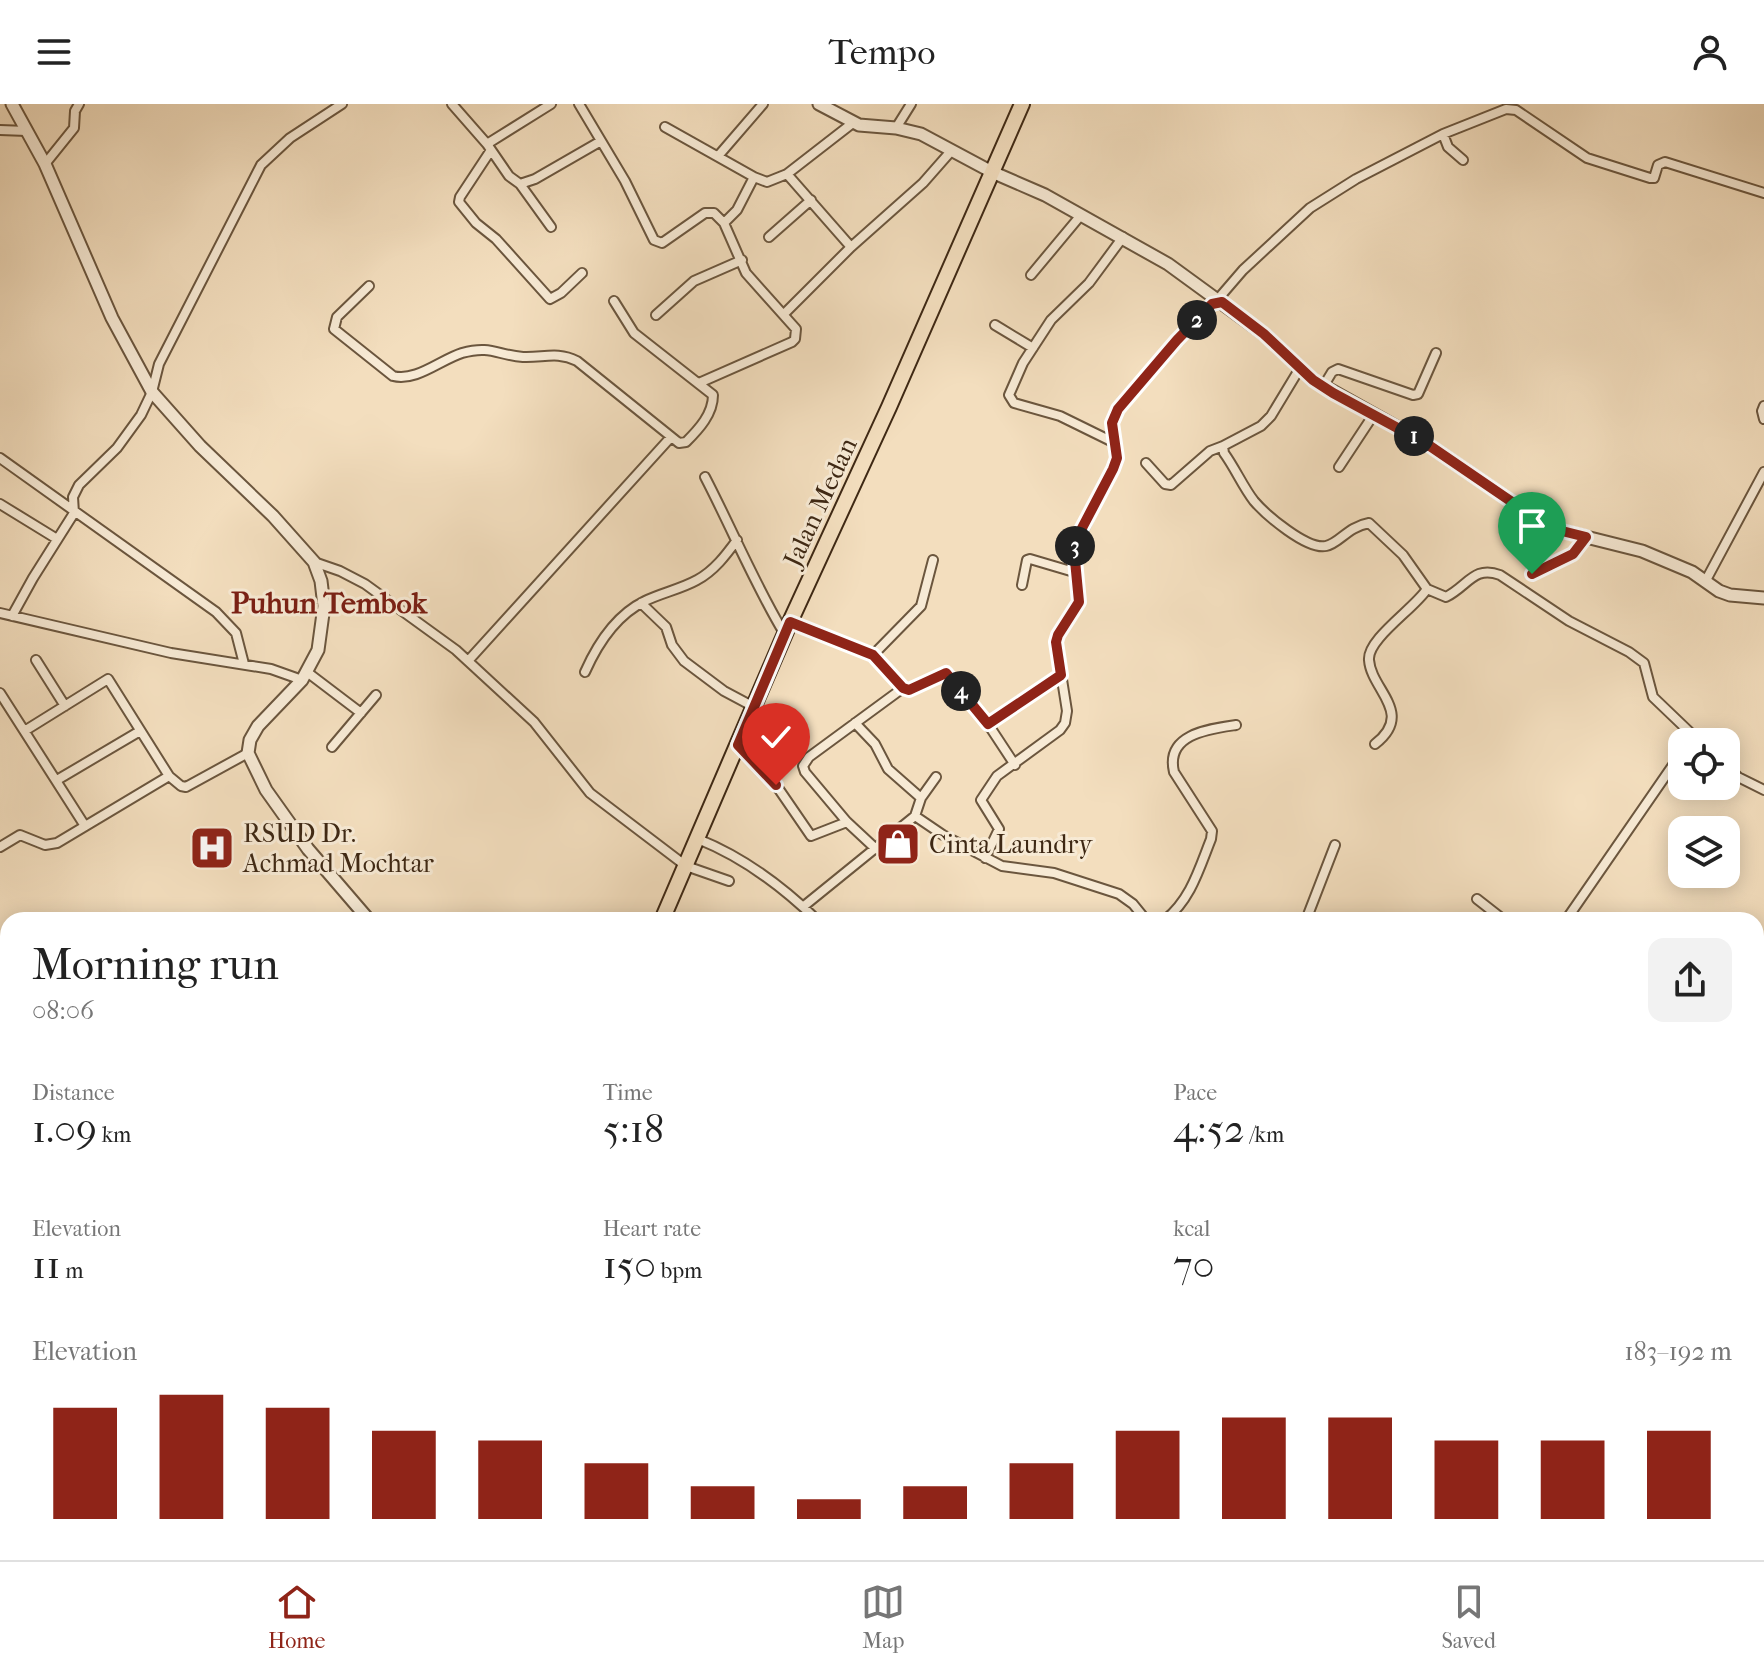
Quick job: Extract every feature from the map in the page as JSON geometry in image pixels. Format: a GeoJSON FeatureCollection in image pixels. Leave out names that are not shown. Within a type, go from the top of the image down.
{"type":"FeatureCollection","features":[{"type":"Feature","properties":{"kind":"main road","name":"Jalan Medan"},"geometry":{"type":"LineString","coordinates":[[666,912],[788,628],[1022,104]]}},
{"type":"Feature","properties":{"kind":"street"},"geometry":{"type":"LineString","coordinates":[[12,104],[45,164],[112,318],[152,392],[200,446],[273,516],[314,562],[321,581],[322,630],[318,650],[305,676],[258,726],[250,740],[248,753],[256,774],[300,837],[362,912]]}},
{"type":"Feature","properties":{"kind":"street"},"geometry":{"type":"LineString","coordinates":[[45,164],[74,128],[75,111],[79,104]]}},
{"type":"Feature","properties":{"kind":"street"},"geometry":{"type":"LineString","coordinates":[[12,616],[74,513],[73,497],[79,485],[117,448],[141,415],[152,392],[159,364],[193,303],[261,165],[290,138],[341,104]]}},
{"type":"Feature","properties":{"kind":"street"},"geometry":{"type":"LineString","coordinates":[[452,104],[509,176],[520,184],[551,227]]}},
{"type":"Feature","properties":{"kind":"street"},"geometry":{"type":"LineString","coordinates":[[551,104],[489,147],[459,202],[547,298],[553,300],[582,273]]}},
{"type":"Feature","properties":{"kind":"street"},"geometry":{"type":"LineString","coordinates":[[579,104],[657,243],[662,243],[705,213],[714,213],[724,223],[746,273],[796,329],[792,342],[699,383]]}},
{"type":"Feature","properties":{"kind":"street"},"geometry":{"type":"LineString","coordinates":[[719,155],[763,104]]}},
{"type":"Feature","properties":{"kind":"street"},"geometry":{"type":"LineString","coordinates":[[819,104],[854,122],[921,134],[1123,237],[1220,300],[1264,334],[1323,387],[1427,444],[1550,528],[1642,551],[1692,572],[1730,595],[1764,598]]}},
{"type":"Feature","properties":{"kind":"street"},"geometry":{"type":"LineString","coordinates":[[896,128],[911,104]]}},
{"type":"Feature","properties":{"kind":"street"},"geometry":{"type":"LineString","coordinates":[[985,858],[999,829],[981,800],[997,776],[1065,723],[1067,711],[1056,642],[1079,602],[1074,572],[1076,542],[1117,458],[1112,423],[1118,409],[1185,332],[1212,304],[1220,300],[1303,212],[1356,179],[1443,134],[1493,113],[1512,109],[1587,158],[1650,178],[1656,175],[1658,165],[1665,162],[1764,193]]}},
{"type":"Feature","properties":{"kind":"street"},"geometry":{"type":"LineString","coordinates":[[665,127],[767,182],[787,174],[854,122]]}},
{"type":"Feature","properties":{"kind":"street"},"geometry":{"type":"LineString","coordinates":[[0,130],[27,131]]}},
{"type":"Feature","properties":{"kind":"street"},"geometry":{"type":"LineString","coordinates":[[1443,134],[1447,146],[1463,160]]}},
{"type":"Feature","properties":{"kind":"street"},"geometry":{"type":"LineString","coordinates":[[520,184],[535,179],[601,141]]}},
{"type":"Feature","properties":{"kind":"street"},"geometry":{"type":"LineString","coordinates":[[784,314],[851,247],[923,183],[952,150]]}},
{"type":"Feature","properties":{"kind":"street"},"geometry":{"type":"LineString","coordinates":[[787,174],[851,247]]}},
{"type":"Feature","properties":{"kind":"street"},"geometry":{"type":"LineString","coordinates":[[724,223],[737,210],[754,177]]}},
{"type":"Feature","properties":{"kind":"street"},"geometry":{"type":"LineString","coordinates":[[769,237],[811,200]]}},
{"type":"Feature","properties":{"kind":"street"},"geometry":{"type":"LineString","coordinates":[[1031,275],[1081,215]]}},
{"type":"Feature","properties":{"kind":"street"},"geometry":{"type":"LineString","coordinates":[[1115,443],[1060,416],[1010,400],[1009,395],[1051,320],[1089,283],[1123,237]]}},
{"type":"Feature","properties":{"kind":"street"},"geometry":{"type":"LineString","coordinates":[[656,315],[694,281],[742,260]]}},
{"type":"Feature","properties":{"kind":"street"},"geometry":{"type":"LineString","coordinates":[[369,286],[337,317],[334,329],[393,376],[408,376],[459,354],[479,349],[489,348],[520,357],[563,354],[577,361],[679,443],[686,442],[696,433],[713,405],[713,395],[634,333],[614,301]]}},
{"type":"Feature","properties":{"kind":"street"},"geometry":{"type":"LineString","coordinates":[[995,325],[1033,348]]}},
{"type":"Feature","properties":{"kind":"street"},"geometry":{"type":"LineString","coordinates":[[1323,387],[1332,372],[1338,369],[1413,395],[1418,394],[1436,353]]}},
{"type":"Feature","properties":{"kind":"street"},"geometry":{"type":"LineString","coordinates":[[1146,463],[1165,484],[1171,485],[1210,451],[1261,426],[1271,416],[1300,368]]}},
{"type":"Feature","properties":{"kind":"street"},"geometry":{"type":"LineString","coordinates":[[1764,406],[1764,419]]}},
{"type":"Feature","properties":{"kind":"street"},"geometry":{"type":"LineString","coordinates":[[1339,467],[1374,414]]}},
{"type":"Feature","properties":{"kind":"street"},"geometry":{"type":"LineString","coordinates":[[468,661],[671,437]]}},
{"type":"Feature","properties":{"kind":"street"},"geometry":{"type":"LineString","coordinates":[[1223,446],[1224,453],[1253,500],[1311,545],[1327,546],[1354,526],[1369,523],[1403,555],[1427,589],[1446,597],[1459,591],[1477,574],[1487,570],[1500,575],[1569,621],[1644,663],[1653,697],[1683,728]]}},
{"type":"Feature","properties":{"kind":"street"},"geometry":{"type":"LineString","coordinates":[[0,458],[216,612],[236,633],[244,664]]}},
{"type":"Feature","properties":{"kind":"street"},"geometry":{"type":"LineString","coordinates":[[1705,582],[1764,472]]}},
{"type":"Feature","properties":{"kind":"street"},"geometry":{"type":"LineString","coordinates":[[705,477],[758,589],[788,628],[873,655],[903,688]]}},
{"type":"Feature","properties":{"kind":"street"},"geometry":{"type":"LineString","coordinates":[[0,504],[57,539]]}},
{"type":"Feature","properties":{"kind":"street"},"geometry":{"type":"LineString","coordinates":[[1532,574],[1573,554],[1586,537]]}},
{"type":"Feature","properties":{"kind":"street"},"geometry":{"type":"LineString","coordinates":[[585,672],[600,641],[641,603],[701,578],[718,565],[737,540]]}},
{"type":"Feature","properties":{"kind":"street"},"geometry":{"type":"LineString","coordinates":[[1022,585],[1027,560],[1030,559],[1074,572]]}},
{"type":"Feature","properties":{"kind":"street"},"geometry":{"type":"LineString","coordinates":[[873,655],[921,606],[933,560]]}},
{"type":"Feature","properties":{"kind":"street"},"geometry":{"type":"LineString","coordinates":[[314,562],[365,584],[468,661],[534,722],[590,793],[686,866],[729,881]]}},
{"type":"Feature","properties":{"kind":"street"},"geometry":{"type":"LineString","coordinates":[[1375,744],[1389,730],[1391,716],[1389,703],[1371,668],[1369,654],[1377,640],[1427,589]]}},
{"type":"Feature","properties":{"kind":"street"},"geometry":{"type":"LineString","coordinates":[[641,603],[666,627],[672,645],[684,661],[724,691],[754,707]]}},
{"type":"Feature","properties":{"kind":"street"},"geometry":{"type":"LineString","coordinates":[[0,613],[171,653],[305,676],[361,713]]}},
{"type":"Feature","properties":{"kind":"street"},"geometry":{"type":"LineString","coordinates":[[36,660],[65,706]]}},
{"type":"Feature","properties":{"kind":"street"},"geometry":{"type":"LineString","coordinates":[[876,849],[847,822],[803,766],[809,757],[903,688],[915,688],[946,673],[988,724],[1015,765]]}},
{"type":"Feature","properties":{"kind":"street"},"geometry":{"type":"LineString","coordinates":[[988,724],[1061,675]]}},
{"type":"Feature","properties":{"kind":"street"},"geometry":{"type":"LineString","coordinates":[[26,730],[108,679],[169,776],[181,786],[186,787],[248,753]]}},
{"type":"Feature","properties":{"kind":"street"},"geometry":{"type":"LineString","coordinates":[[1,695],[85,826]]}},
{"type":"Feature","properties":{"kind":"street"},"geometry":{"type":"LineString","coordinates":[[332,747],[376,695]]}},
{"type":"Feature","properties":{"kind":"street"},"geometry":{"type":"LineString","coordinates":[[855,723],[875,744],[888,769],[921,798]]}},
{"type":"Feature","properties":{"kind":"street"},"geometry":{"type":"LineString","coordinates":[[1174,912],[1191,888],[1212,831],[1174,772],[1174,753],[1190,735],[1236,725]]}},
{"type":"Feature","properties":{"kind":"street"},"geometry":{"type":"LineString","coordinates":[[57,780],[140,731]]}},
{"type":"Feature","properties":{"kind":"street"},"geometry":{"type":"LineString","coordinates":[[738,745],[776,785],[811,836],[847,822]]}},
{"type":"Feature","properties":{"kind":"street"},"geometry":{"type":"LineString","coordinates":[[1572,912],[1668,772]]}},
{"type":"Feature","properties":{"kind":"street"},"geometry":{"type":"LineString","coordinates":[[0,847],[20,835],[51,845],[169,776]]}},
{"type":"Feature","properties":{"kind":"street"},"geometry":{"type":"LineString","coordinates":[[804,906],[915,816],[921,798],[936,777]]}},
{"type":"Feature","properties":{"kind":"street"},"geometry":{"type":"LineString","coordinates":[[1740,778],[1764,790]]}},
{"type":"Feature","properties":{"kind":"street"},"geometry":{"type":"LineString","coordinates":[[915,816],[943,835],[1002,866],[1054,873],[1119,894],[1140,912]]}},
{"type":"Feature","properties":{"kind":"street"},"geometry":{"type":"LineString","coordinates":[[698,839],[740,860],[810,912]]}},
{"type":"Feature","properties":{"kind":"street"},"geometry":{"type":"LineString","coordinates":[[1309,912],[1335,845]]}},
{"type":"Feature","properties":{"kind":"street"},"geometry":{"type":"LineString","coordinates":[[1477,899],[1493,912]]}},
{"type":"Feature","properties":{"kind":"place","name":"Cinta Laundry"},"geometry":{"type":"Point","coordinates":[898,844]}},
{"type":"Feature","properties":{"kind":"place","name":"RSUD Dr. Achmad Mochtar"},"geometry":{"type":"Point","coordinates":[212,848]}},
{"type":"Feature","properties":{"kind":"district","name":"Puhun Tembok"},"geometry":{"type":"Point","coordinates":[329,603]}},
{"type":"Feature","properties":{"kind":"route"},"geometry":{"type":"LineString","coordinates":[[776,785],[738,745],[790,622],[873,655],[903,688],[909,690],[946,673],[988,724],[1061,675],[1056,642],[1079,602],[1074,550],[1117,458],[1112,423],[1118,409],[1212,304],[1222,302],[1264,334],[1313,380],[1333,393],[1427,444],[1550,528],[1586,537],[1573,554],[1532,574]]}}]}
